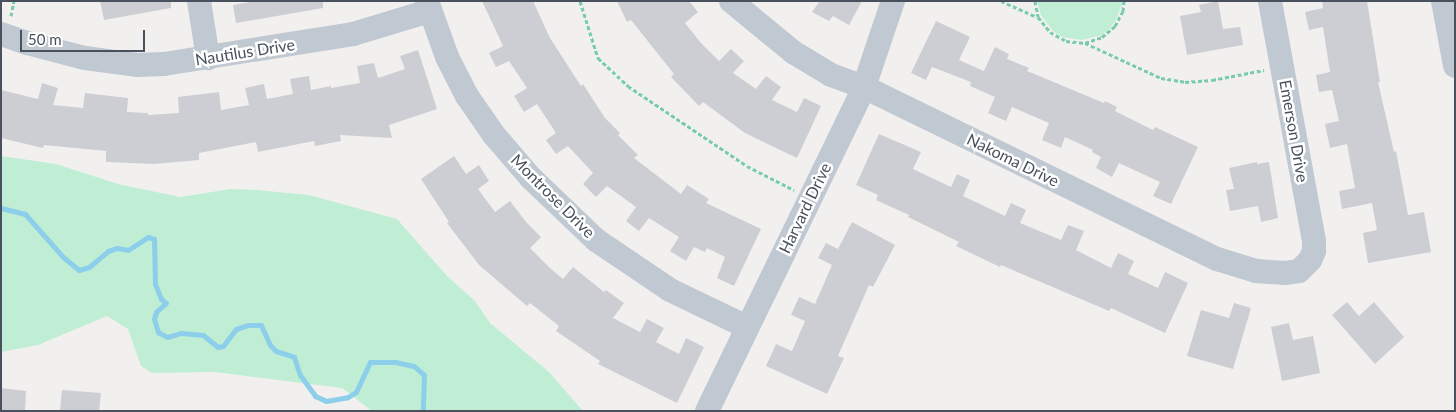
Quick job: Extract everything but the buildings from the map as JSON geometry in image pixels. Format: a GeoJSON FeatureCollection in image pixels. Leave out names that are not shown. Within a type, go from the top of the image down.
{"type":"FeatureCollection","features":[{"type":"Feature","properties":{"kind":"street"},"geometry":{"type":"LineString","coordinates":[[199,1],[208,58]]}},
{"type":"Feature","properties":{"kind":"street","name":"Nakoma Drive"},"geometry":{"type":"LineString","coordinates":[[731,1],[793,52],[831,74],[864,88],[1218,259],[1256,271],[1285,273],[1299,271],[1310,260]]}},
{"type":"Feature","properties":{"kind":"street","name":"Harvard Drive"},"geometry":{"type":"LineString","coordinates":[[707,411],[746,327],[864,88],[894,1]]}},
{"type":"Feature","properties":{"kind":"street","name":"Emerson Drive"},"geometry":{"type":"LineString","coordinates":[[1270,1],[1314,241],[1314,251],[1310,260]]}},
{"type":"Feature","properties":{"kind":"street"},"geometry":{"type":"LineString","coordinates":[[1443,1],[1455,66]]}},
{"type":"Feature","properties":{"kind":"street","name":"Nautilus Drive"},"geometry":{"type":"LineString","coordinates":[[5,27],[57,52],[112,62],[164,64],[353,34],[428,6]]}},
{"type":"Feature","properties":{"kind":"street","name":"Montrose Drive"},"geometry":{"type":"LineString","coordinates":[[428,6],[447,57],[467,96],[494,135],[531,178],[596,240],[670,290],[746,327]]}},
{"type":"Feature","properties":{"kind":"path"},"geometry":{"type":"LineString","coordinates":[[5,27],[14,1]]}},
{"type":"Feature","properties":{"kind":"path"},"geometry":{"type":"LineString","coordinates":[[580,1],[598,58],[628,86],[747,166],[810,198]]}},
{"type":"Feature","properties":{"kind":"path"},"geometry":{"type":"LineString","coordinates":[[1001,1],[1038,18],[1050,32],[1066,41],[1085,43],[1161,78],[1185,82],[1212,80],[1282,67]]}},
{"type":"Feature","properties":{"kind":"path"},"geometry":{"type":"LineString","coordinates":[[1035,1],[1038,18]]}},
{"type":"Feature","properties":{"kind":"path"},"geometry":{"type":"LineString","coordinates":[[1085,43],[1102,37],[1115,26],[1123,11],[1124,1]]}},
{"type":"Feature","properties":{"kind":"green space"},"geometry":{"type":"Polygon","coordinates":[[[1037,1],[1123,1],[1116,20],[1110,28],[1102,35],[1082,40],[1062,37],[1053,31],[1041,15],[1037,1]]]}},
{"type":"Feature","properties":{"kind":"green space"},"geometry":{"type":"Polygon","coordinates":[[[1,156],[56,164],[118,184],[180,197],[231,189],[309,195],[397,219],[447,276],[475,301],[490,323],[549,372],[583,411],[372,411],[342,388],[215,372],[152,373],[141,366],[128,329],[107,316],[38,345],[1,352],[1,156]]]}},
{"type":"Feature","properties":{"kind":"waterway"},"geometry":{"type":"LineString","coordinates":[[1,208],[25,214],[63,257],[79,270],[89,267],[108,251],[117,248],[128,250],[148,237],[154,239],[155,284],[161,299],[166,303],[156,312],[154,319],[158,332],[167,337],[181,333],[203,335],[218,347],[223,346],[236,329],[248,325],[261,325],[270,345],[276,351],[294,357],[300,375],[315,396],[326,401],[348,397],[356,392],[370,362],[395,362],[414,366],[424,375],[423,411]]}}]}
